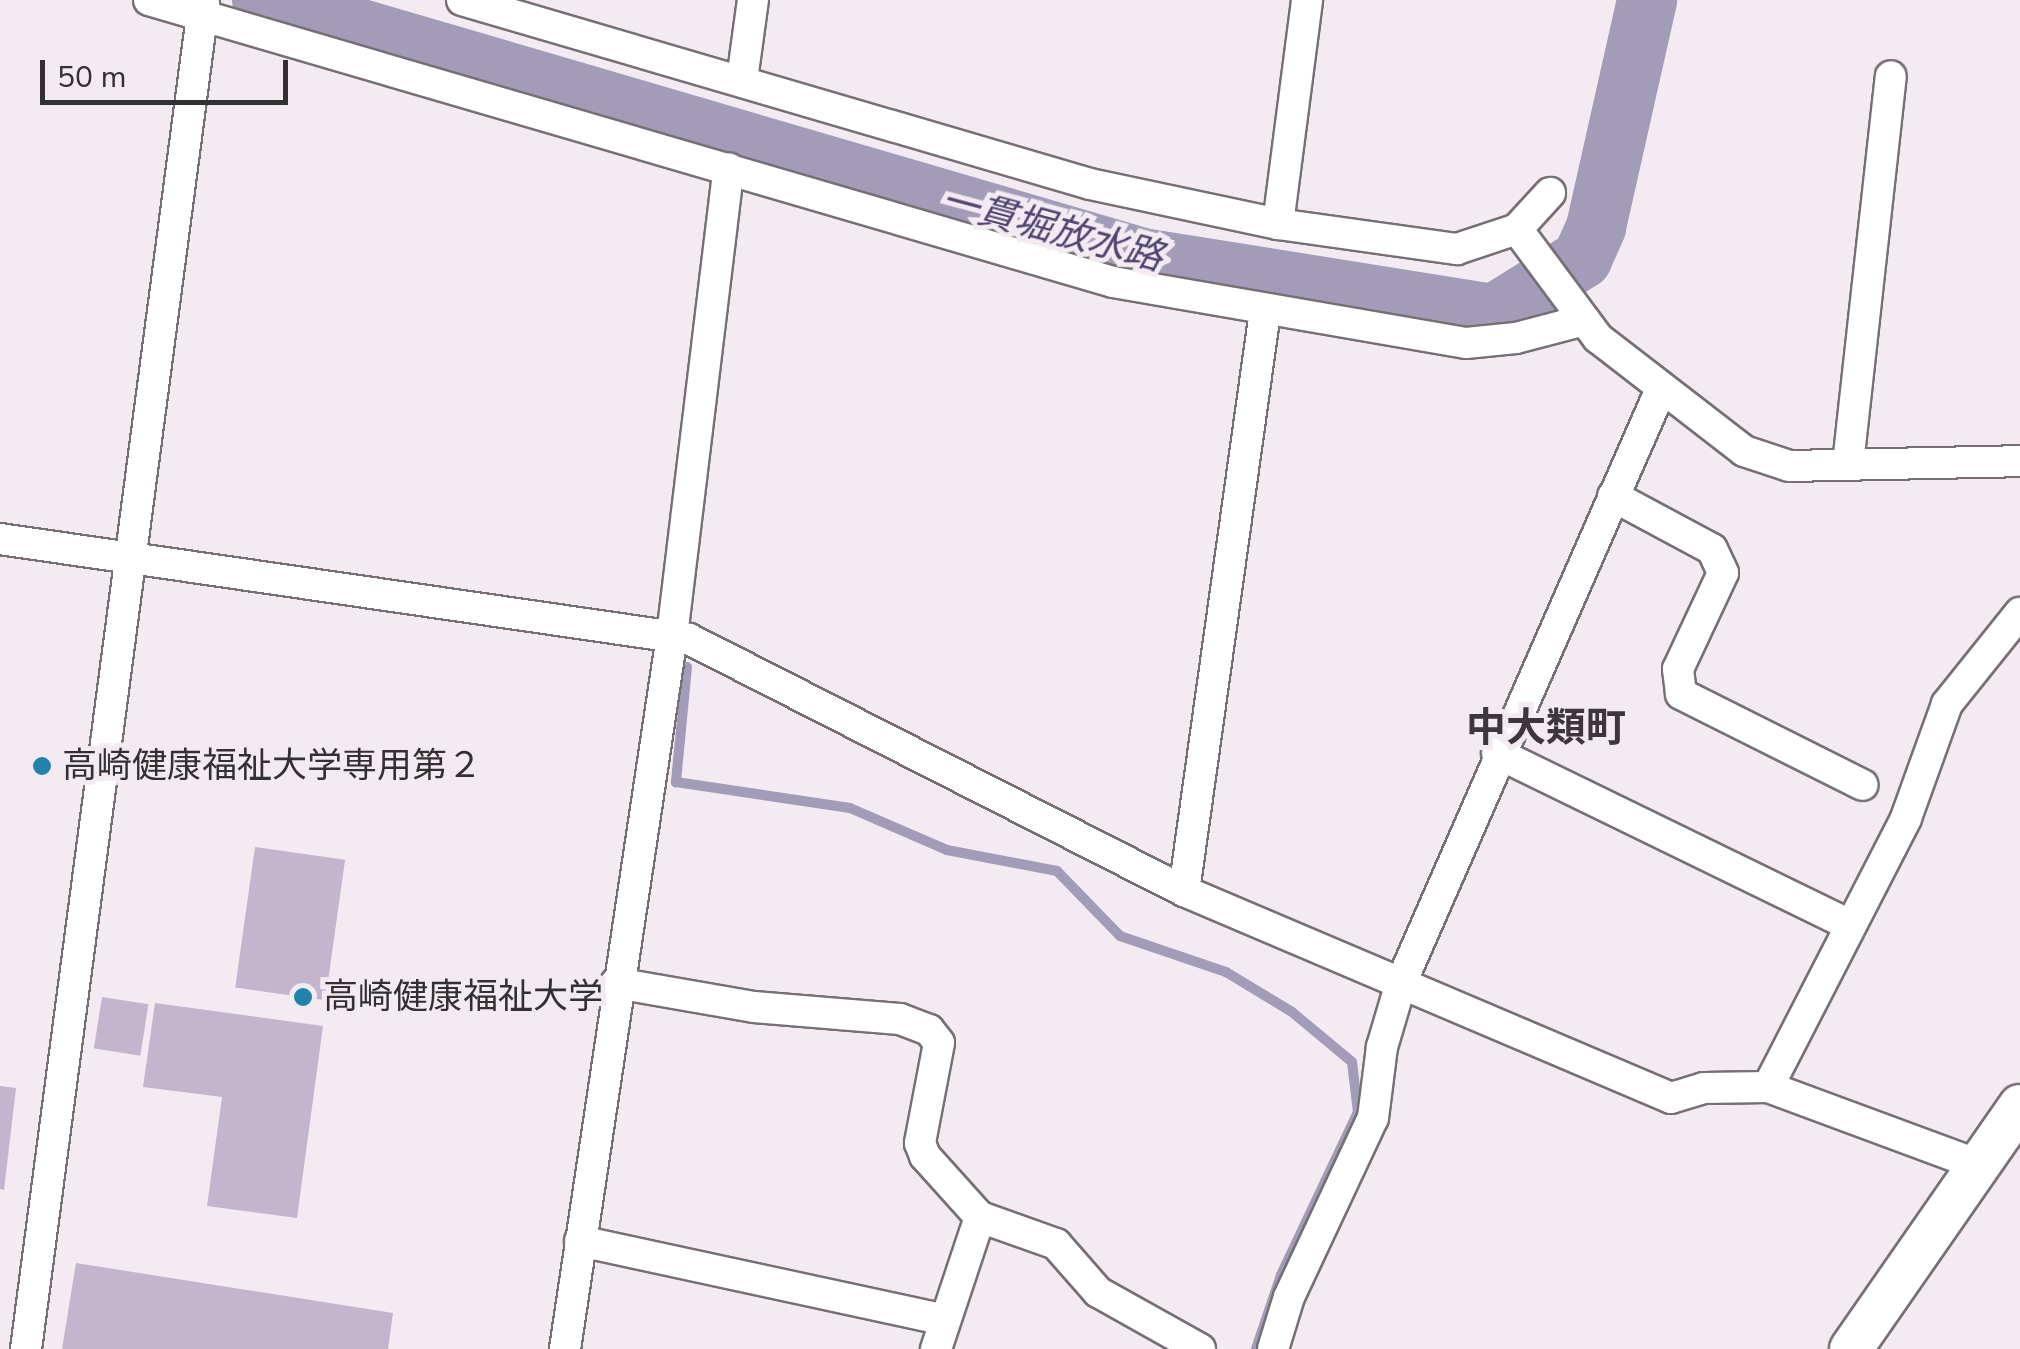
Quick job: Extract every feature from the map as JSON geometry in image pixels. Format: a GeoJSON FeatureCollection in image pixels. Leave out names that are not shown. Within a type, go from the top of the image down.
{"type":"FeatureCollection","features":[{"type":"Feature","properties":{"kind":"main road"},"geometry":{"type":"LineString","coordinates":[[1851,1349],[1997,1156],[2020,1106]]}},
{"type":"Feature","properties":{"kind":"street"},"geometry":{"type":"LineString","coordinates":[[149,0],[203,6],[1113,282],[1266,312],[1466,343],[1576,309]]}},
{"type":"Feature","properties":{"kind":"street"},"geometry":{"type":"LineString","coordinates":[[462,0],[1090,184],[1278,224],[1457,249],[1523,240]]}},
{"type":"Feature","properties":{"kind":"street"},"geometry":{"type":"LineString","coordinates":[[742,80],[753,0]]}},
{"type":"Feature","properties":{"kind":"street"},"geometry":{"type":"LineString","coordinates":[[1278,224],[1307,0]]}},
{"type":"Feature","properties":{"kind":"street"},"geometry":{"type":"LineString","coordinates":[[26,1349],[203,6]]}},
{"type":"Feature","properties":{"kind":"street"},"geometry":{"type":"LineString","coordinates":[[1848,464],[1891,76]]}},
{"type":"Feature","properties":{"kind":"street"},"geometry":{"type":"LineString","coordinates":[[565,1349],[616,982],[672,636],[729,168]]}},
{"type":"Feature","properties":{"kind":"street"},"geometry":{"type":"LineString","coordinates":[[1523,240],[1550,193]]}},
{"type":"Feature","properties":{"kind":"street"},"geometry":{"type":"LineString","coordinates":[[1523,240],[1576,309],[1661,388],[1744,451],[1789,466],[2020,461]]}},
{"type":"Feature","properties":{"kind":"street"},"geometry":{"type":"LineString","coordinates":[[1184,891],[1266,312]]}},
{"type":"Feature","properties":{"kind":"street"},"geometry":{"type":"LineString","coordinates":[[1273,1349],[1288,1297],[1373,1118],[1382,1047],[1401,983],[1497,753],[1661,388]]}},
{"type":"Feature","properties":{"kind":"street"},"geometry":{"type":"LineString","coordinates":[[1613,496],[1712,548],[1722,573],[1678,669],[1681,694],[1863,784]]}},
{"type":"Feature","properties":{"kind":"street"},"geometry":{"type":"LineString","coordinates":[[0,538],[672,636],[1184,891],[1670,1098],[1704,1088],[1768,1086],[1997,1156]]}},
{"type":"Feature","properties":{"kind":"street"},"geometry":{"type":"LineString","coordinates":[[1768,1086],[1906,818],[1947,704],[2020,614]]}},
{"type":"Feature","properties":{"kind":"street"},"geometry":{"type":"LineString","coordinates":[[1497,753],[1850,926]]}},
{"type":"Feature","properties":{"kind":"street"},"geometry":{"type":"LineString","coordinates":[[616,982],[754,1007],[900,1019],[928,1030],[939,1042],[920,1143],[980,1217],[1056,1244],[1098,1292],[1200,1349]]}},
{"type":"Feature","properties":{"kind":"street"},"geometry":{"type":"LineString","coordinates":[[580,1241],[940,1335],[980,1217]]}},
{"type":"Feature","properties":{"kind":"building"},"geometry":{"type":"Polygon","coordinates":[[[255,847],[345,860],[325,1000],[235,988],[255,847]]]}},
{"type":"Feature","properties":{"kind":"building"},"geometry":{"type":"Polygon","coordinates":[[[102,997],[148,1004],[140,1056],[94,1048],[102,997]]]}},
{"type":"Feature","properties":{"kind":"building"},"geometry":{"type":"Polygon","coordinates":[[[155,1003],[323,1026],[297,1218],[207,1206],[222,1097],[143,1087],[155,1003]]]}},
{"type":"Feature","properties":{"kind":"building"},"geometry":{"type":"Polygon","coordinates":[[[0,1086],[16,1088],[4,1190],[0,1189],[0,1086]]]}},
{"type":"Feature","properties":{"kind":"building"},"geometry":{"type":"Polygon","coordinates":[[[76,1263],[393,1313],[388,1349],[62,1349],[76,1263]]]}},
{"type":"Feature","properties":{"kind":"waterway","name":"一貫堀放水路"},"geometry":{"type":"LineString","coordinates":[[262,0],[1143,258],[1494,314],[1582,259],[1596,227],[1647,0]]}},
{"type":"Feature","properties":{"kind":"waterway"},"geometry":{"type":"LineString","coordinates":[[687,667],[676,782],[850,808],[947,850],[1057,871],[1120,936],[1226,972],[1292,1012],[1352,1062],[1358,1112],[1281,1275],[1256,1349]]}},
{"type":"Feature","properties":{"kind":"place","name":"高崎健康福祉大学専用第２"},"geometry":{"type":"Point","coordinates":[42,766]}},
{"type":"Feature","properties":{"kind":"place","name":"高崎健康福祉大学"},"geometry":{"type":"Point","coordinates":[303,997]}},
{"type":"Feature","properties":{"kind":"district","name":"中大類町"},"geometry":{"type":"Point","coordinates":[1546,728]}}]}
